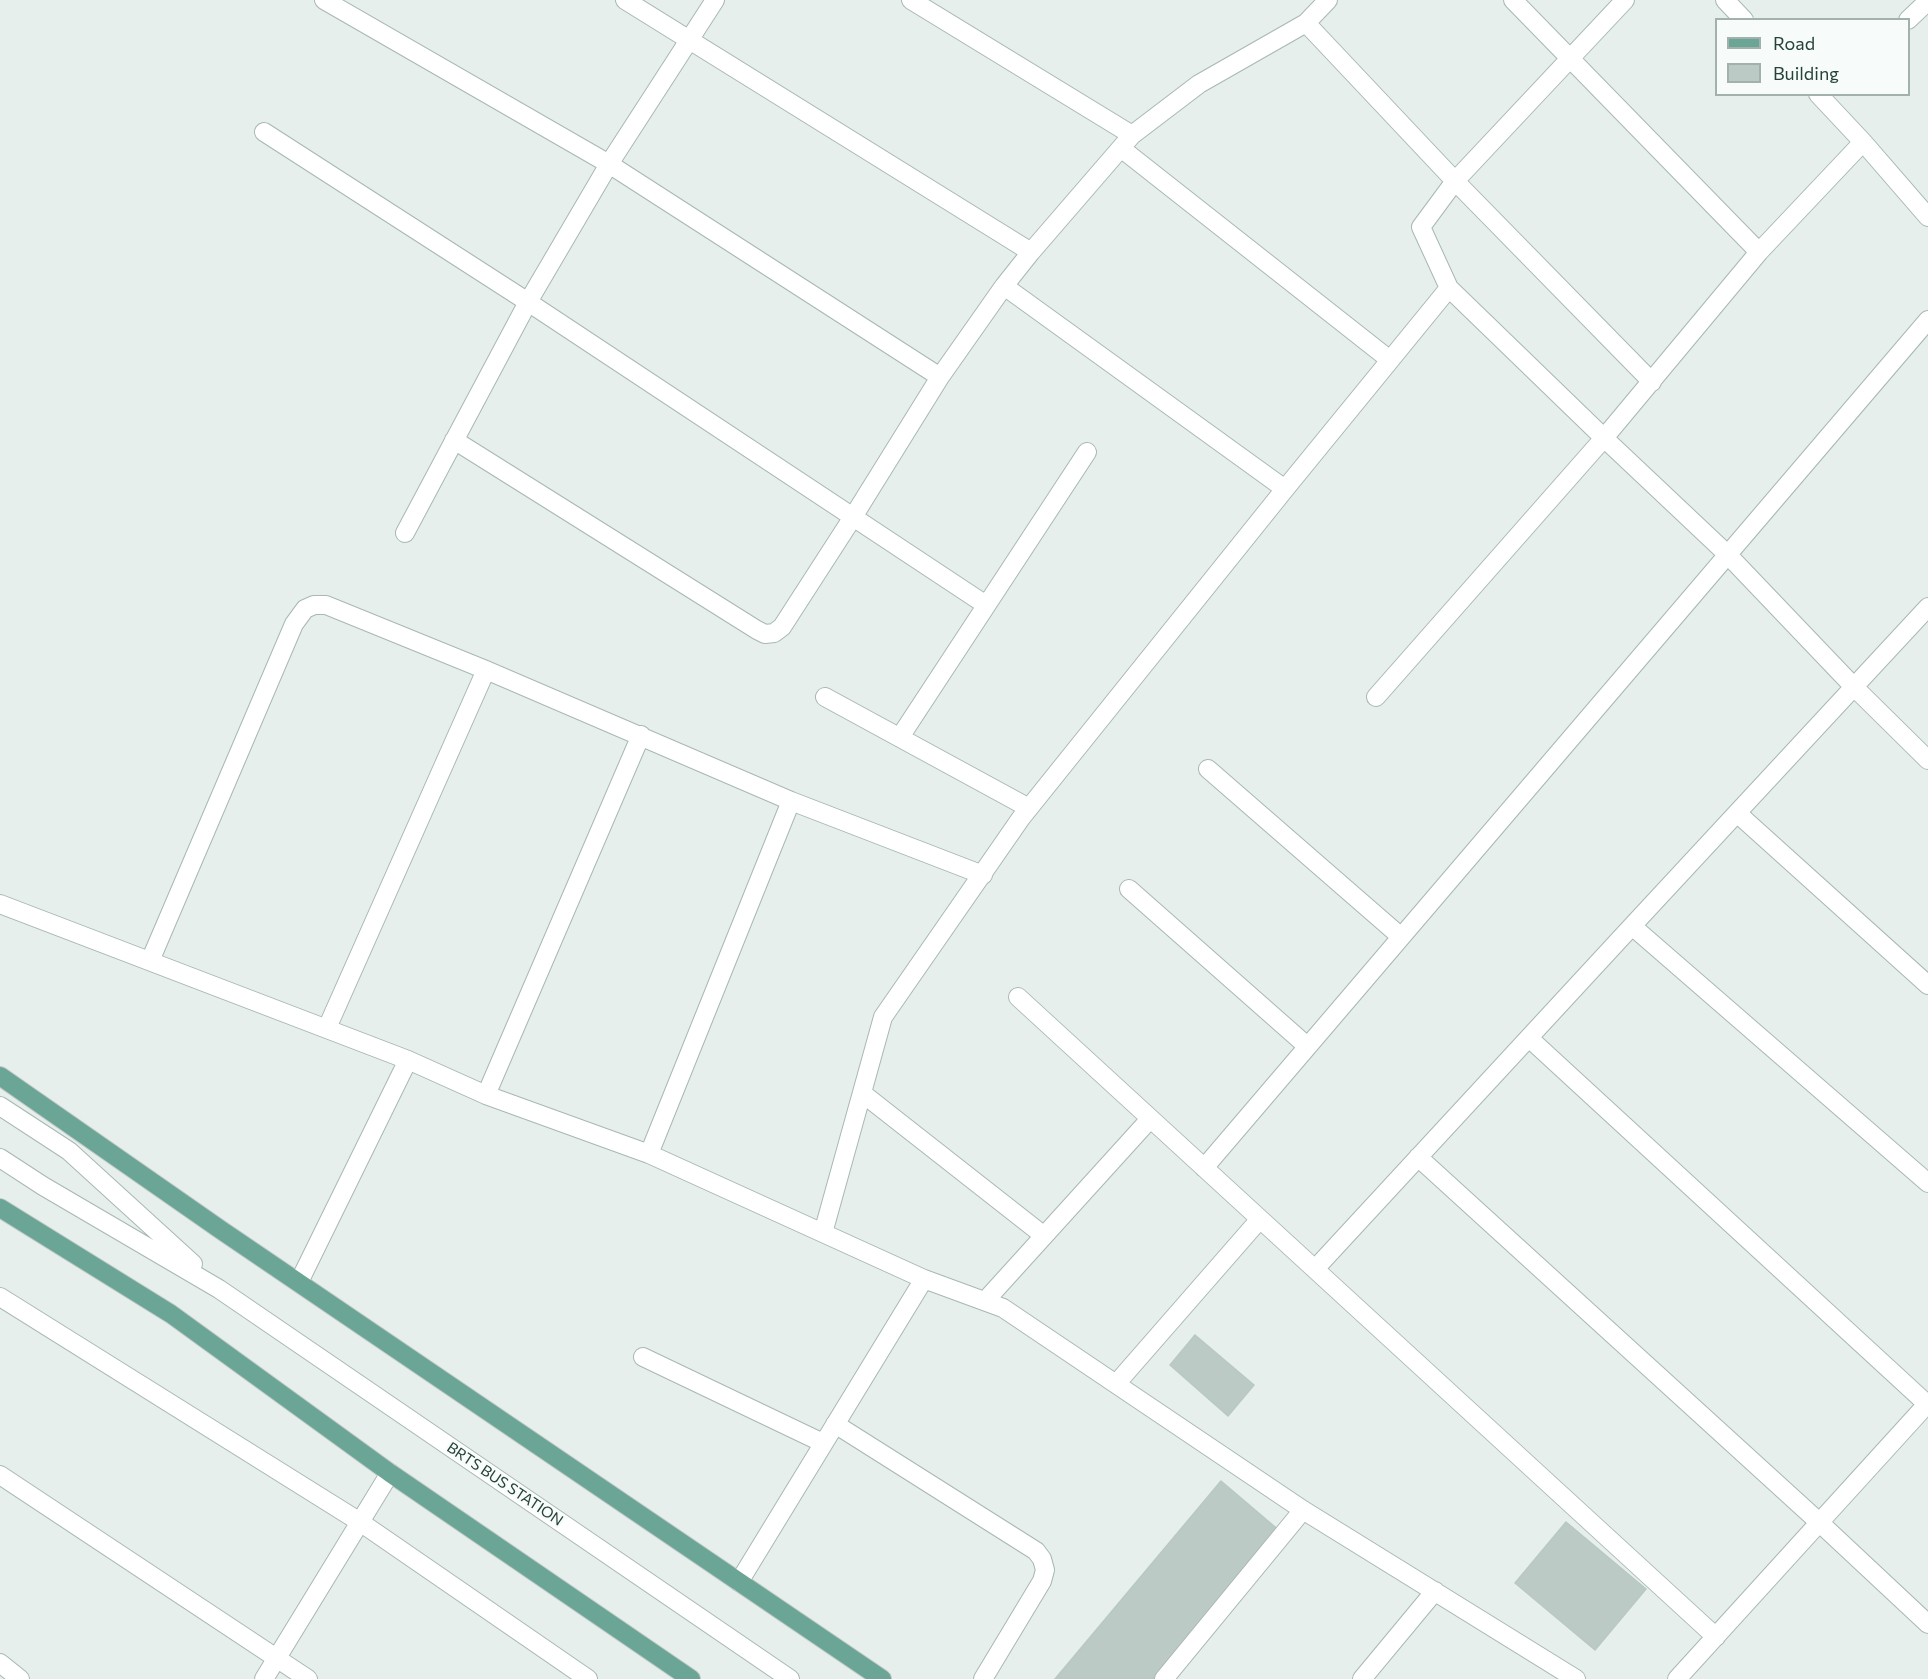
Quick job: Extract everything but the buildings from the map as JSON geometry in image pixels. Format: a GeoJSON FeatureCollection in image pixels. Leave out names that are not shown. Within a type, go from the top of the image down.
{"type":"FeatureCollection","features":[{"type":"Feature","properties":{"kind":"main road"},"geometry":{"type":"LineString","coordinates":[[0,1076],[882,1679]]}},
{"type":"Feature","properties":{"kind":"main road"},"geometry":{"type":"LineString","coordinates":[[0,1208],[171,1314],[390,1473],[691,1679]]}},
{"type":"Feature","properties":{"kind":"street"},"geometry":{"type":"LineString","coordinates":[[324,0],[609,164],[940,377]]}},
{"type":"Feature","properties":{"kind":"street"},"geometry":{"type":"LineString","coordinates":[[625,0],[1031,252]]}},
{"type":"Feature","properties":{"kind":"street"},"geometry":{"type":"LineString","coordinates":[[405,533],[528,302],[609,164],[715,0]]}},
{"type":"Feature","properties":{"kind":"street"},"geometry":{"type":"LineString","coordinates":[[911,0],[1127,142],[1390,360]]}},
{"type":"Feature","properties":{"kind":"street"},"geometry":{"type":"LineString","coordinates":[[454,440],[765,634],[774,633],[782,627],[940,377],[1004,286],[1127,142],[1199,84],[1306,23],[1328,0]]}},
{"type":"Feature","properties":{"kind":"street"},"geometry":{"type":"LineString","coordinates":[[1513,0],[1759,252]]}},
{"type":"Feature","properties":{"kind":"street"},"geometry":{"type":"LineString","coordinates":[[1625,0],[1455,181],[1421,226],[1449,288],[1727,554],[1854,687],[1928,760]]}},
{"type":"Feature","properties":{"kind":"street"},"geometry":{"type":"LineString","coordinates":[[1725,0],[1742,18]]}},
{"type":"Feature","properties":{"kind":"street"},"geometry":{"type":"LineString","coordinates":[[1910,18],[1928,1]]}},
{"type":"Feature","properties":{"kind":"street"},"geometry":{"type":"LineString","coordinates":[[1306,23],[1455,181],[1652,382]]}},
{"type":"Feature","properties":{"kind":"street"},"geometry":{"type":"LineString","coordinates":[[1824,97],[1928,217]]}},
{"type":"Feature","properties":{"kind":"street"},"geometry":{"type":"LineString","coordinates":[[264,132],[528,302],[986,605]]}},
{"type":"Feature","properties":{"kind":"street"},"geometry":{"type":"LineString","coordinates":[[1376,697],[1604,438],[1759,252],[1863,142]]}},
{"type":"Feature","properties":{"kind":"street"},"geometry":{"type":"LineString","coordinates":[[1004,286],[1285,489]]}},
{"type":"Feature","properties":{"kind":"street"},"geometry":{"type":"LineString","coordinates":[[823,1233],[883,1017],[1029,808],[1449,288]]}},
{"type":"Feature","properties":{"kind":"street"},"geometry":{"type":"LineString","coordinates":[[1203,1168],[1928,320]]}},
{"type":"Feature","properties":{"kind":"street"},"geometry":{"type":"LineString","coordinates":[[900,737],[1087,452]]}},
{"type":"Feature","properties":{"kind":"street"},"geometry":{"type":"LineString","coordinates":[[150,961],[294,624],[305,609],[314,605],[326,605],[641,735],[791,801],[983,875]]}},
{"type":"Feature","properties":{"kind":"street"},"geometry":{"type":"LineString","coordinates":[[1314,1269],[1928,607]]}},
{"type":"Feature","properties":{"kind":"street"},"geometry":{"type":"LineString","coordinates":[[327,1028],[486,670]]}},
{"type":"Feature","properties":{"kind":"street"},"geometry":{"type":"LineString","coordinates":[[825,697],[1029,808]]}},
{"type":"Feature","properties":{"kind":"street"},"geometry":{"type":"LineString","coordinates":[[486,1095],[641,735]]}},
{"type":"Feature","properties":{"kind":"street"},"geometry":{"type":"LineString","coordinates":[[1208,769],[1400,936]]}},
{"type":"Feature","properties":{"kind":"street"},"geometry":{"type":"LineString","coordinates":[[649,1154],[791,801]]}},
{"type":"Feature","properties":{"kind":"street"},"geometry":{"type":"LineString","coordinates":[[1737,813],[1928,985]]}},
{"type":"Feature","properties":{"kind":"street"},"geometry":{"type":"LineString","coordinates":[[1129,889],[1307,1046]]}},
{"type":"Feature","properties":{"kind":"street"},"geometry":{"type":"LineString","coordinates":[[0,903],[408,1059],[486,1095],[649,1154],[924,1279],[1003,1308],[1303,1510],[1576,1679]]}},
{"type":"Feature","properties":{"kind":"street"},"geometry":{"type":"LineString","coordinates":[[1632,926],[1928,1183]]}},
{"type":"Feature","properties":{"kind":"street"},"geometry":{"type":"LineString","coordinates":[[1018,997],[1716,1637]]}},
{"type":"Feature","properties":{"kind":"street"},"geometry":{"type":"LineString","coordinates":[[1529,1038],[1928,1404],[1677,1679]]}},
{"type":"Feature","properties":{"kind":"street"},"geometry":{"type":"LineString","coordinates":[[299,1282],[408,1059]]}},
{"type":"Feature","properties":{"kind":"street"},"geometry":{"type":"LineString","coordinates":[[862,1093],[1043,1234]]}},
{"type":"Feature","properties":{"kind":"street"},"geometry":{"type":"LineString","coordinates":[[0,1107],[69,1151],[219,1289]]}},
{"type":"Feature","properties":{"kind":"street"},"geometry":{"type":"LineString","coordinates":[[985,1301],[1043,1234],[1150,1119]]}},
{"type":"Feature","properties":{"kind":"street"},"geometry":{"type":"LineString","coordinates":[[1418,1157],[1928,1624]]}},
{"type":"Feature","properties":{"kind":"street"},"geometry":{"type":"LineString","coordinates":[[0,1158],[219,1289]]}},
{"type":"Feature","properties":{"kind":"street"},"geometry":{"type":"LineString","coordinates":[[1116,1384],[1260,1219]]}},
{"type":"Feature","properties":{"kind":"street"},"geometry":{"type":"LineString","coordinates":[[739,1582],[924,1279]]}},
{"type":"Feature","properties":{"kind":"street","name":"BRTS BUS STATION"},"geometry":{"type":"LineString","coordinates":[[219,1289],[790,1679]]}},
{"type":"Feature","properties":{"kind":"street"},"geometry":{"type":"LineString","coordinates":[[0,1297],[360,1522],[588,1679]]}},
{"type":"Feature","properties":{"kind":"street"},"geometry":{"type":"LineString","coordinates":[[644,1357],[823,1443]]}},
{"type":"Feature","properties":{"kind":"street"},"geometry":{"type":"LineString","coordinates":[[835,1424],[1036,1551],[1042,1559],[1045,1570],[1042,1581],[983,1679]]}},
{"type":"Feature","properties":{"kind":"street"},"geometry":{"type":"LineString","coordinates":[[264,1679],[390,1473]]}},
{"type":"Feature","properties":{"kind":"street"},"geometry":{"type":"LineString","coordinates":[[0,1476],[308,1679]]}},
{"type":"Feature","properties":{"kind":"street"},"geometry":{"type":"LineString","coordinates":[[1164,1679],[1303,1510]]}},
{"type":"Feature","properties":{"kind":"street"},"geometry":{"type":"LineString","coordinates":[[1362,1679],[1436,1591]]}},
{"type":"Feature","properties":{"kind":"street"},"geometry":{"type":"LineString","coordinates":[[0,1663],[21,1679]]}}]}
